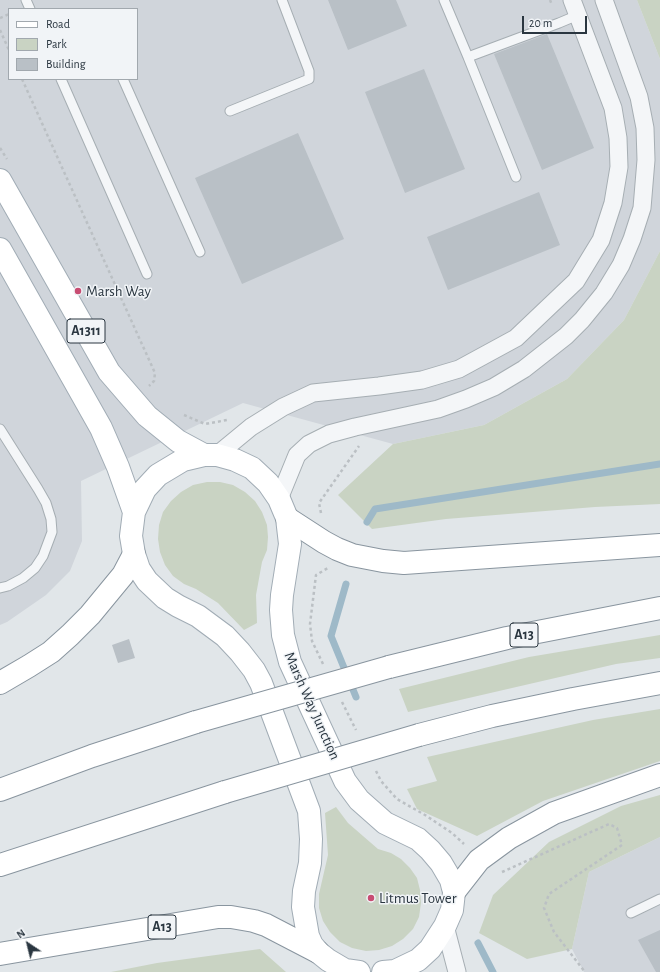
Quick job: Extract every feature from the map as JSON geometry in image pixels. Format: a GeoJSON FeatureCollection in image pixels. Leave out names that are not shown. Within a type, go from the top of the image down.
{"type":"FeatureCollection","features":[{"type":"Feature","properties":{"kind":"main road","name":"A1311"},"geometry":{"type":"LineString","coordinates":[[0,180],[109,372],[147,416],[178,441],[210,455]]}},
{"type":"Feature","properties":{"kind":"main road","name":"A1311"},"geometry":{"type":"LineString","coordinates":[[0,249],[101,428],[118,467],[134,512]]}},
{"type":"Feature","properties":{"kind":"main road","name":"Marsh Way Junction"},"geometry":{"type":"LineString","coordinates":[[210,455],[236,460],[252,468],[268,483],[283,508],[290,544],[282,595],[281,610],[283,635],[290,662],[345,781],[359,800],[385,823],[418,839],[430,850],[441,863],[451,880],[454,892],[452,910],[446,926],[430,949],[418,960],[392,972]]}},
{"type":"Feature","properties":{"kind":"main road"},"geometry":{"type":"LineString","coordinates":[[210,455],[184,460],[158,475],[145,489],[134,512],[131,536],[134,554],[139,569],[152,586],[165,598],[198,616],[225,636],[250,664],[261,683],[308,806],[310,862],[304,891],[303,907],[308,936],[312,945],[323,961],[345,970],[359,972]]}},
{"type":"Feature","properties":{"kind":"main road"},"geometry":{"type":"LineString","coordinates":[[283,508],[324,542],[337,549],[358,556],[390,562],[404,563],[660,545]]}},
{"type":"Feature","properties":{"kind":"main road"},"geometry":{"type":"LineString","coordinates":[[0,683],[51,652],[70,635],[90,615],[123,575],[134,554]]}},
{"type":"Feature","properties":{"kind":"main road","name":"A13"},"geometry":{"type":"LineString","coordinates":[[0,790],[92,756],[196,722],[389,667],[507,638],[660,608]]}},
{"type":"Feature","properties":{"kind":"main road"},"geometry":{"type":"LineString","coordinates":[[0,864],[225,792],[419,735],[492,716],[660,683]]}},
{"type":"Feature","properties":{"kind":"main road"},"geometry":{"type":"LineString","coordinates":[[454,892],[479,860],[516,835],[554,813],[660,775]]}},
{"type":"Feature","properties":{"kind":"main road","name":"A13"},"geometry":{"type":"LineString","coordinates":[[0,954],[218,917],[231,917],[254,921],[266,925],[323,961]]}},
{"type":"Feature","properties":{"kind":"street"},"geometry":{"type":"LineString","coordinates":[[283,508],[297,455],[309,444],[329,434],[438,409],[494,387],[524,369],[566,336],[582,320],[604,293],[621,264],[632,239],[642,208],[646,160],[645,128],[639,97],[604,0]]}},
{"type":"Feature","properties":{"kind":"street"},"geometry":{"type":"LineString","coordinates":[[210,455],[282,407],[313,393],[422,380],[459,369],[516,338],[576,282],[601,240],[613,203],[619,167],[618,138],[613,108],[575,7]]}},
{"type":"Feature","properties":{"kind":"street"},"geometry":{"type":"LineString","coordinates":[[446,926],[456,972]]}},
{"type":"Feature","properties":{"kind":"lane"},"geometry":{"type":"LineString","coordinates":[[230,111],[309,79],[309,71],[282,0]]}},
{"type":"Feature","properties":{"kind":"lane"},"geometry":{"type":"LineString","coordinates":[[444,0],[516,177]]}},
{"type":"Feature","properties":{"kind":"lane"},"geometry":{"type":"LineString","coordinates":[[468,57],[559,23],[575,7]]}},
{"type":"Feature","properties":{"kind":"lane"},"geometry":{"type":"LineString","coordinates":[[61,80],[147,274]]}},
{"type":"Feature","properties":{"kind":"lane"},"geometry":{"type":"LineString","coordinates":[[123,80],[200,252]]}},
{"type":"Feature","properties":{"kind":"lane"},"geometry":{"type":"LineString","coordinates":[[0,429],[46,503],[51,519],[52,532],[43,556],[35,568],[23,578],[8,586],[0,588]]}},
{"type":"Feature","properties":{"kind":"lane"},"geometry":{"type":"LineString","coordinates":[[631,914],[660,899]]}},
{"type":"Feature","properties":{"kind":"path"},"geometry":{"type":"LineString","coordinates":[[550,0],[559,23]]}},
{"type":"Feature","properties":{"kind":"path"},"geometry":{"type":"LineString","coordinates":[[0,30],[8,48]]}},
{"type":"Feature","properties":{"kind":"path"},"geometry":{"type":"LineString","coordinates":[[22,80],[155,373],[154,381],[147,388]]}},
{"type":"Feature","properties":{"kind":"path"},"geometry":{"type":"LineString","coordinates":[[179,413],[205,424],[223,422],[229,419]]}},
{"type":"Feature","properties":{"kind":"path"},"geometry":{"type":"LineString","coordinates":[[324,516],[319,503],[361,443]]}},
{"type":"Feature","properties":{"kind":"path"},"geometry":{"type":"LineString","coordinates":[[500,873],[609,824],[618,828],[622,845],[549,894],[544,908],[554,932],[585,972]]}},
{"type":"Feature","properties":{"kind":"shaded area"},"geometry":{"type":"Polygon","coordinates":[[[0,0],[637,0],[660,59],[660,251],[624,320],[567,379],[484,425],[393,444],[243,403],[81,481],[82,541],[70,571],[46,595],[7,622],[0,625],[0,0]]]}},
{"type":"Feature","properties":{"kind":"shaded area"},"geometry":{"type":"Polygon","coordinates":[[[660,837],[660,972],[584,972],[572,949],[589,872],[660,837]]]}},
{"type":"Feature","properties":{"kind":"green space"},"geometry":{"type":"Polygon","coordinates":[[[637,0],[660,0],[660,59],[637,0]]]}},
{"type":"Feature","properties":{"kind":"green space"},"geometry":{"type":"Polygon","coordinates":[[[660,251],[660,504],[595,507],[446,519],[372,529],[338,495],[393,444],[484,425],[567,379],[624,320],[660,251]]]}},
{"type":"Feature","properties":{"kind":"green space"},"geometry":{"type":"Polygon","coordinates":[[[207,482],[220,482],[233,485],[245,492],[255,501],[262,512],[267,525],[267,550],[262,562],[256,595],[257,623],[244,630],[218,603],[196,589],[184,584],[173,576],[165,565],[160,552],[158,539],[159,525],[163,512],[171,501],[181,492],[193,485],[207,482]]]}},
{"type":"Feature","properties":{"kind":"green space"},"geometry":{"type":"Polygon","coordinates":[[[660,635],[660,658],[616,664],[408,712],[399,689],[529,657],[660,635]]]}},
{"type":"Feature","properties":{"kind":"green space"},"geometry":{"type":"Polygon","coordinates":[[[660,709],[660,761],[543,801],[477,836],[417,809],[407,789],[437,781],[427,757],[593,720],[660,709]]]}},
{"type":"Feature","properties":{"kind":"green space"},"geometry":{"type":"Polygon","coordinates":[[[660,795],[660,837],[589,872],[572,949],[527,959],[479,933],[493,895],[549,842],[621,806],[660,795]]]}},
{"type":"Feature","properties":{"kind":"green space"},"geometry":{"type":"Polygon","coordinates":[[[336,807],[348,823],[378,849],[391,853],[401,859],[417,878],[421,903],[419,917],[413,929],[403,939],[392,946],[379,950],[366,951],[352,948],[340,942],[330,932],[323,921],[319,908],[319,894],[328,855],[325,813],[336,807]]]}},
{"type":"Feature","properties":{"kind":"green space"},"geometry":{"type":"Polygon","coordinates":[[[260,949],[286,972],[111,972],[157,963],[260,949]]]}},
{"type":"Feature","properties":{"kind":"building"},"geometry":{"type":"Polygon","coordinates":[[[328,0],[396,0],[407,26],[348,50],[328,0]]]}},
{"type":"Feature","properties":{"kind":"building"},"geometry":{"type":"Polygon","coordinates":[[[547,34],[594,148],[542,170],[494,54],[547,34]]]}},
{"type":"Feature","properties":{"kind":"building"},"geometry":{"type":"Polygon","coordinates":[[[424,69],[465,169],[405,193],[365,92],[424,69]]]}},
{"type":"Feature","properties":{"kind":"building"},"geometry":{"type":"Polygon","coordinates":[[[298,133],[344,239],[242,284],[195,178],[298,133]]]}},
{"type":"Feature","properties":{"kind":"building"},"geometry":{"type":"Polygon","coordinates":[[[539,192],[560,245],[448,290],[427,237],[539,192]]]}},
{"type":"Feature","properties":{"kind":"building"},"geometry":{"type":"Polygon","coordinates":[[[129,639],[135,658],[118,663],[112,645],[129,639]]]}},
{"type":"Feature","properties":{"kind":"building"},"geometry":{"type":"Polygon","coordinates":[[[660,930],[660,972],[656,972],[638,940],[660,930]]]}},
{"type":"Feature","properties":{"kind":"waterway"},"geometry":{"type":"LineString","coordinates":[[367,522],[375,509],[660,464]]}},
{"type":"Feature","properties":{"kind":"waterway"},"geometry":{"type":"LineString","coordinates":[[346,584],[331,636],[356,697]]}},
{"type":"Feature","properties":{"kind":"waterway"},"geometry":{"type":"LineString","coordinates":[[478,943],[493,972]]}},
{"type":"Feature","properties":{"kind":"place","name":"Marsh Way"},"geometry":{"type":"Point","coordinates":[78,291]}},
{"type":"Feature","properties":{"kind":"place","name":"Litmus Tower"},"geometry":{"type":"Point","coordinates":[371,898]}}]}
